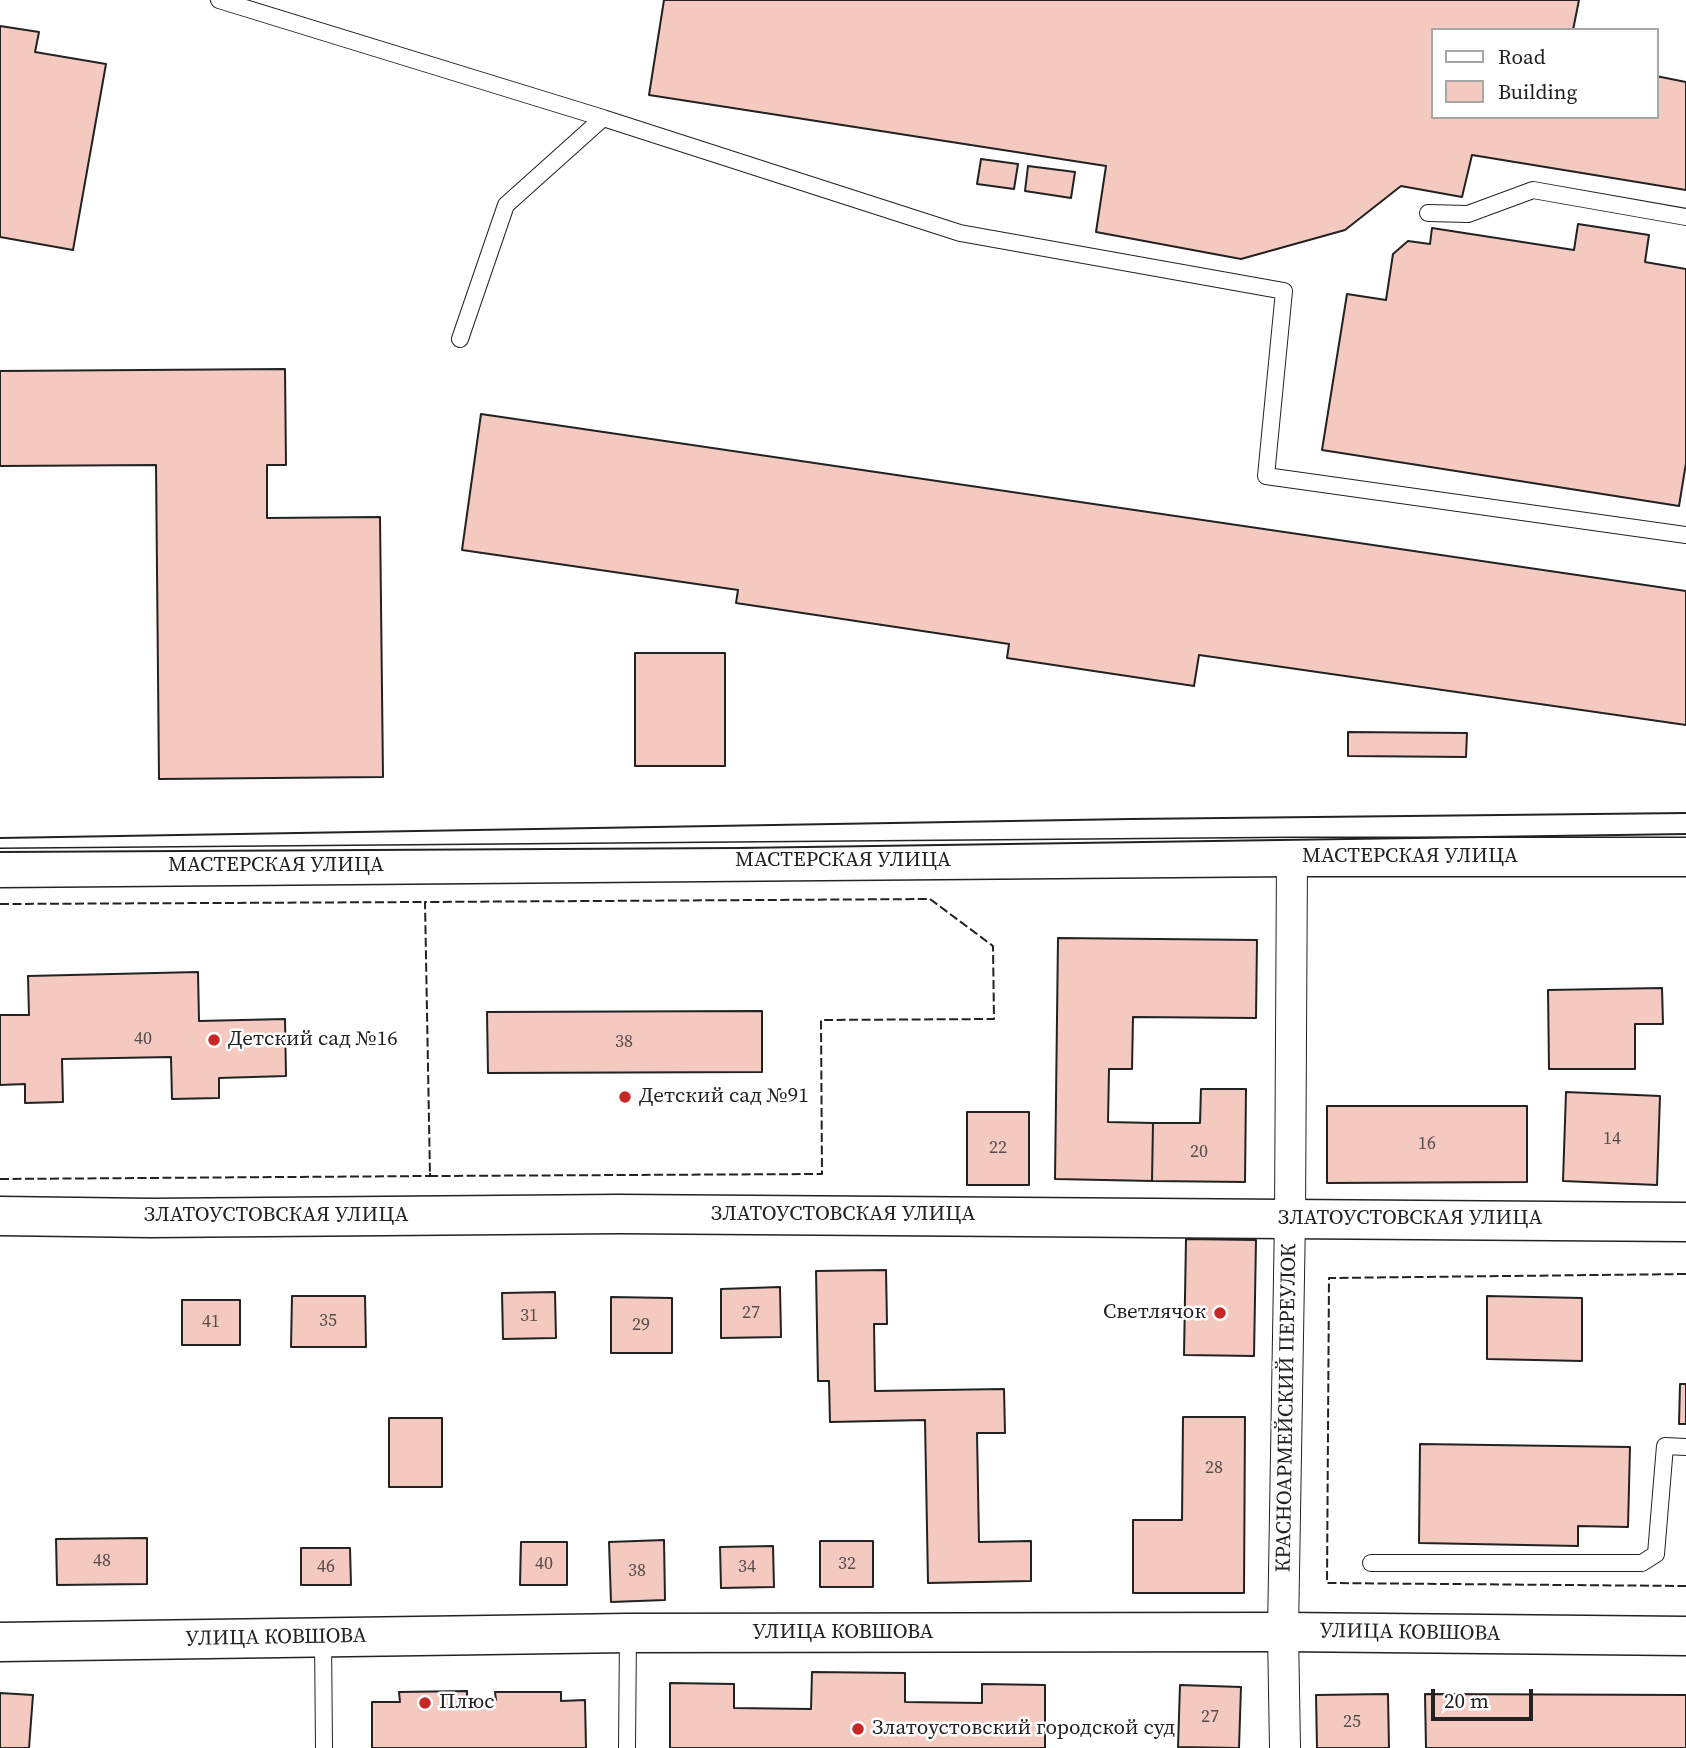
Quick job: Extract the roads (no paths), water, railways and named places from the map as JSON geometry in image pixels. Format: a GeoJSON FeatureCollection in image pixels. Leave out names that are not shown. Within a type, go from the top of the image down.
{"type":"FeatureCollection","features":[{"type":"Feature","properties":{"kind":"main road","name":"МАСТЕРСКАЯ УЛИЦА"},"geometry":{"type":"LineString","coordinates":[[0,868],[1292,857],[1686,857]]}},
{"type":"Feature","properties":{"kind":"main road","name":"ЗЛАТОУСТОВСКАЯ УЛИЦА"},"geometry":{"type":"LineString","coordinates":[[0,1216],[619,1214],[1686,1222]]}},
{"type":"Feature","properties":{"kind":"main road","name":"УЛИЦА КОВШОВА"},"geometry":{"type":"LineString","coordinates":[[0,1642],[628,1633],[1283,1632],[1686,1636]]}},
{"type":"Feature","properties":{"kind":"street","name":"КРАСНОАРМЕЙСКИЙ ПЕРЕУЛОК"},"geometry":{"type":"LineString","coordinates":[[1284,1748],[1292,857]]}},
{"type":"Feature","properties":{"kind":"lane"},"geometry":{"type":"LineString","coordinates":[[219,0],[603,118],[960,233],[1284,290],[1266,476],[1686,535]]}},
{"type":"Feature","properties":{"kind":"lane"},"geometry":{"type":"LineString","coordinates":[[460,339],[506,205],[603,118]]}},
{"type":"Feature","properties":{"kind":"lane"},"geometry":{"type":"LineString","coordinates":[[1428,213],[1468,214],[1533,190],[1686,217]]}},
{"type":"Feature","properties":{"kind":"lane"},"geometry":{"type":"LineString","coordinates":[[1371,1563],[1642,1563],[1656,1554],[1665,1446],[1686,1447]]}},
{"type":"Feature","properties":{"kind":"lane"},"geometry":{"type":"LineString","coordinates":[[627,1748],[628,1633]]}},
{"type":"Feature","properties":{"kind":"lane"},"geometry":{"type":"LineString","coordinates":[[323,1637],[324,1748]]}},
{"type":"Feature","properties":{"kind":"tram line"},"geometry":{"type":"LineString","coordinates":[[0,838],[1130,819],[1686,813]]}},
{"type":"Feature","properties":{"kind":"tram line"},"geometry":{"type":"LineString","coordinates":[[0,852],[738,848],[1686,834]]}},
{"type":"Feature","properties":{"kind":"place","name":"Детский сад №16"},"geometry":{"type":"Point","coordinates":[214,1040]}},
{"type":"Feature","properties":{"kind":"place","name":"Детский сад №91"},"geometry":{"type":"Point","coordinates":[625,1097]}},
{"type":"Feature","properties":{"kind":"place","name":"Светлячок"},"geometry":{"type":"Point","coordinates":[1220,1313]}},
{"type":"Feature","properties":{"kind":"place","name":"Плюс"},"geometry":{"type":"Point","coordinates":[425,1703]}},
{"type":"Feature","properties":{"kind":"place","name":"Златоустовский городской суд"},"geometry":{"type":"Point","coordinates":[858,1729]}}]}
